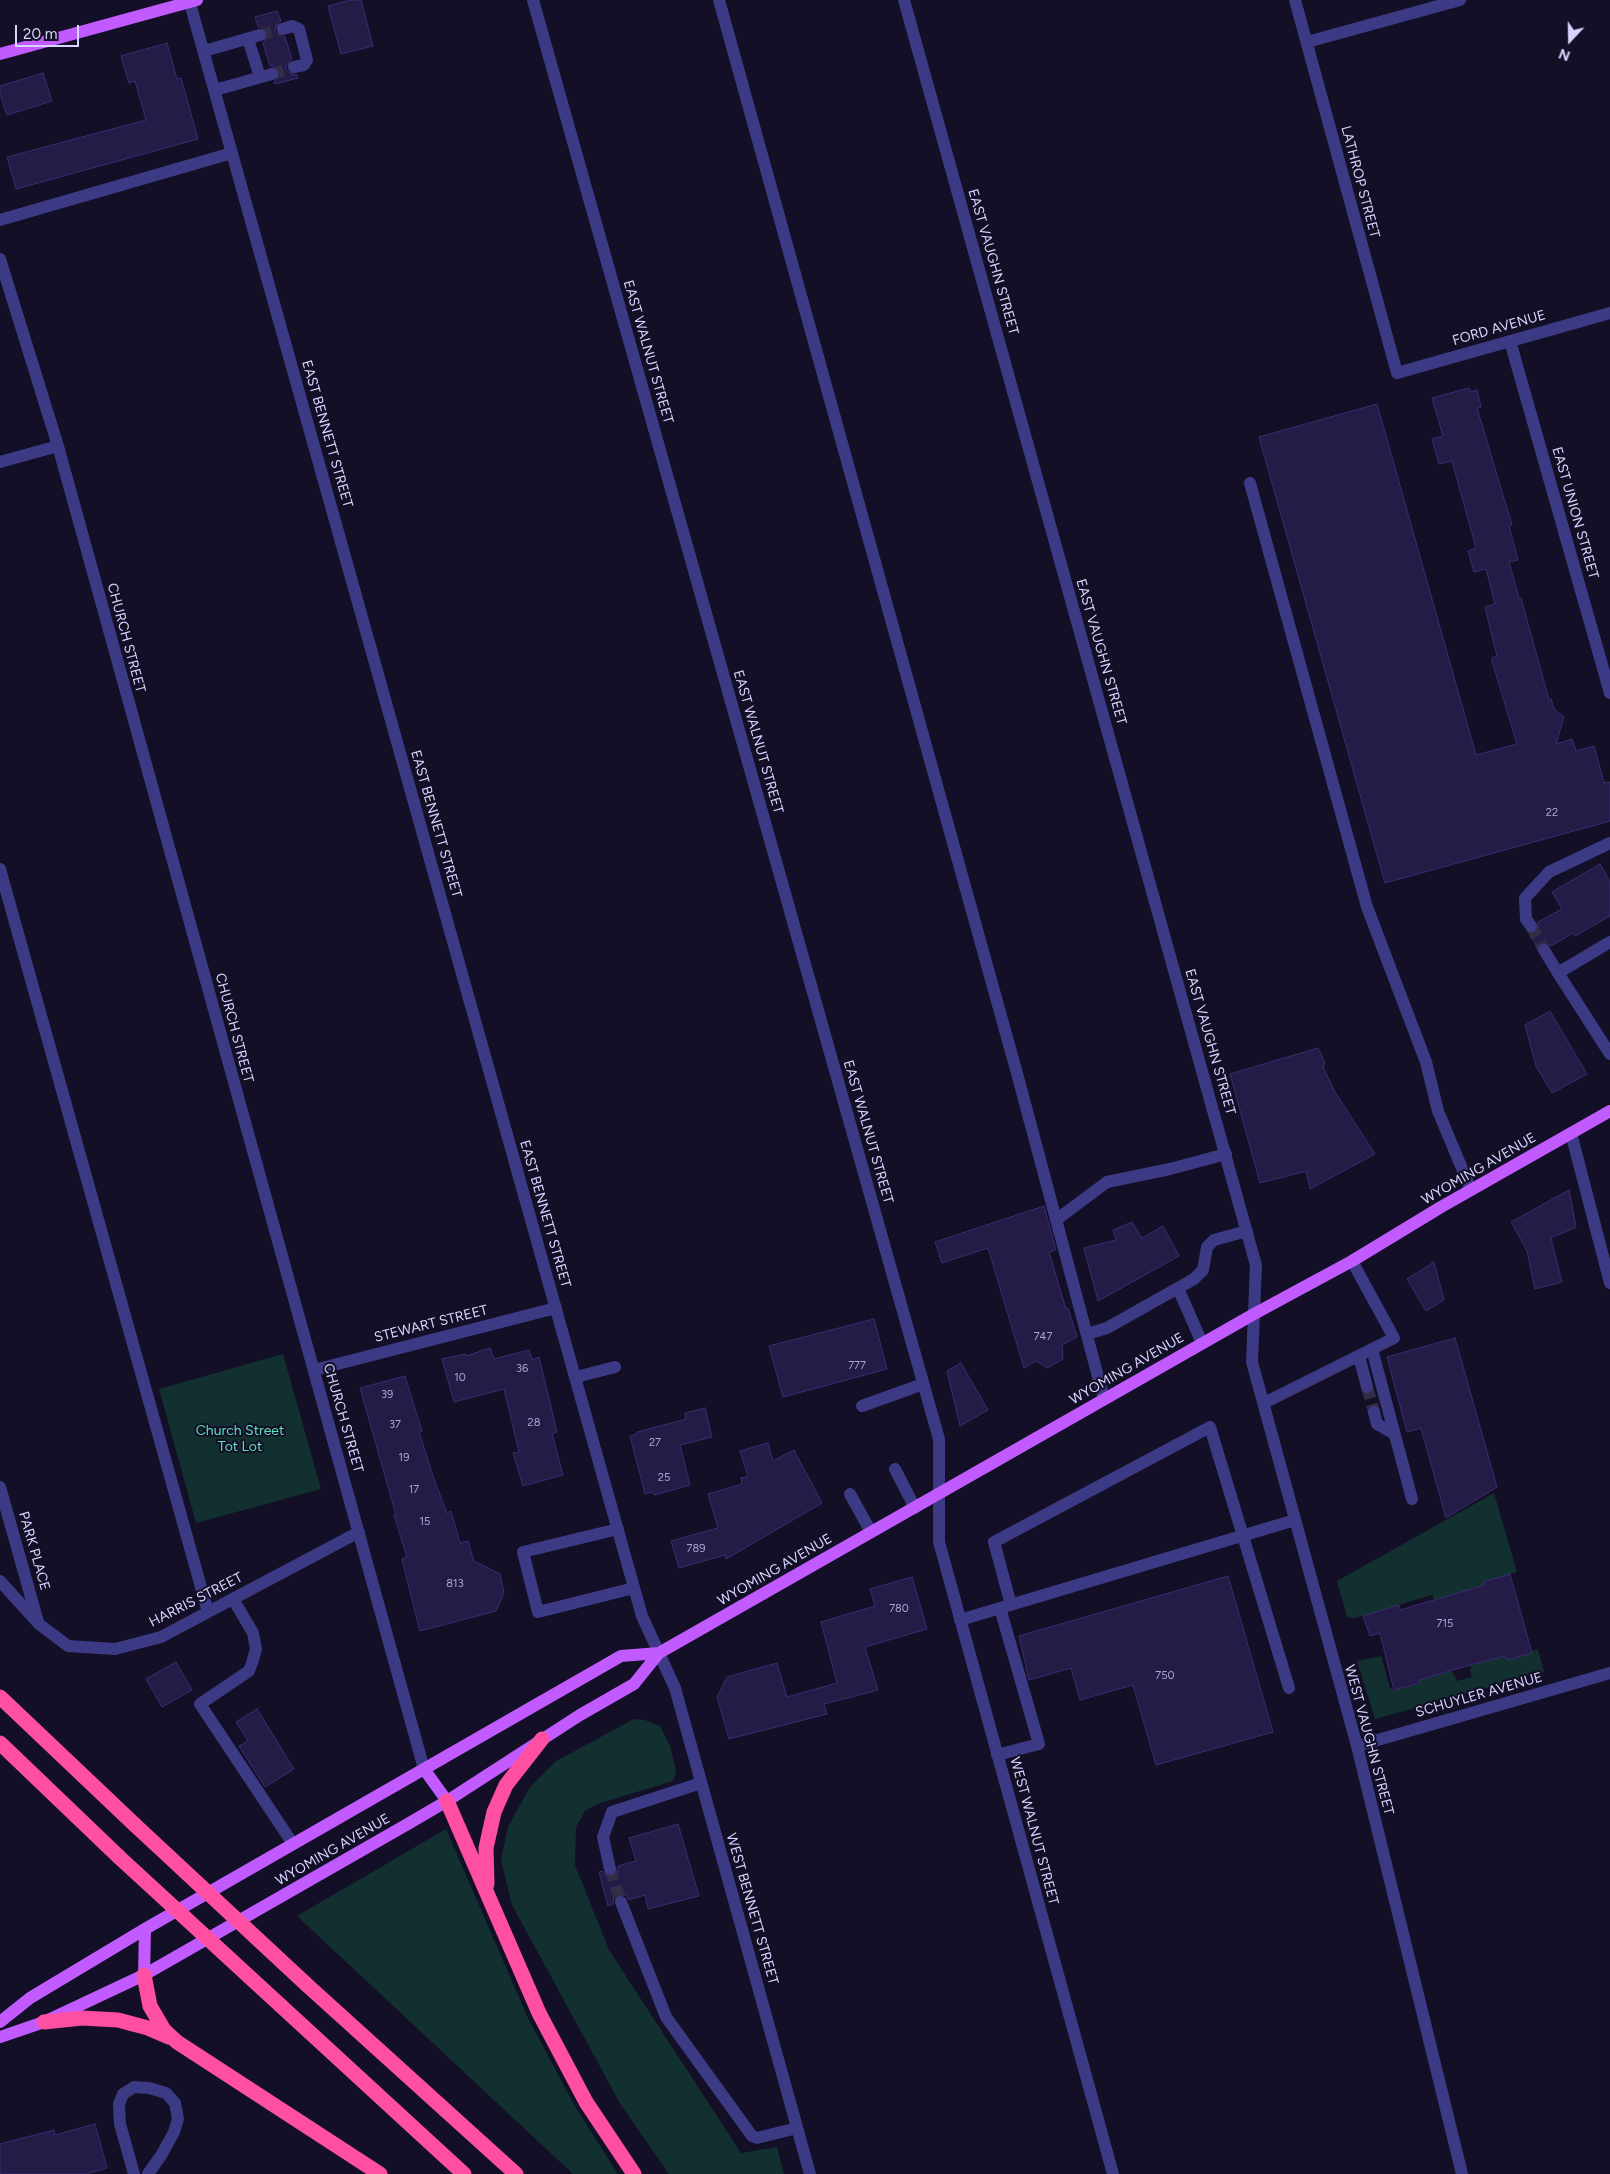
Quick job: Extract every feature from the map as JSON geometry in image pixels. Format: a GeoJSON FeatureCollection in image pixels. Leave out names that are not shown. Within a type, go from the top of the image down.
{"type":"FeatureCollection","features":[{"type":"Feature","properties":{"kind":"highway"},"geometry":{"type":"LineString","coordinates":[[0,1697],[307,1985],[516,2174]]}},
{"type":"Feature","properties":{"kind":"highway"},"geometry":{"type":"LineString","coordinates":[[487,1893],[486,1848],[494,1812],[506,1785],[542,1739]]}},
{"type":"Feature","properties":{"kind":"highway"},"geometry":{"type":"LineString","coordinates":[[0,1744],[119,1857],[464,2174]]}},
{"type":"Feature","properties":{"kind":"highway"},"geometry":{"type":"LineString","coordinates":[[447,1801],[539,2013],[562,2060],[586,2102],[634,2174]]}},
{"type":"Feature","properties":{"kind":"highway"},"geometry":{"type":"LineString","coordinates":[[144,1975],[147,1993],[156,2018],[164,2030],[177,2042]]}},
{"type":"Feature","properties":{"kind":"highway"},"geometry":{"type":"LineString","coordinates":[[44,2022],[82,2018],[118,2020],[148,2028],[177,2042],[380,2174]]}},
{"type":"Feature","properties":{"kind":"main road"},"geometry":{"type":"LineString","coordinates":[[0,54],[192,1]]}},
{"type":"Feature","properties":{"kind":"main road","name":"WYOMING AVENUE"},"geometry":{"type":"LineString","coordinates":[[0,2037],[44,2022],[144,1975],[447,1801],[542,1739],[634,1684],[659,1654],[1202,1343],[1352,1261],[1471,1190],[1610,1111]]}},
{"type":"Feature","properties":{"kind":"main road","name":"WYOMING AVENUE"},"geometry":{"type":"LineString","coordinates":[[0,2022],[30,1998],[146,1929],[621,1656],[659,1654]]}},
{"type":"Feature","properties":{"kind":"main road","name":"CHURCH STREET"},"geometry":{"type":"LineString","coordinates":[[424,1769],[447,1801]]}},
{"type":"Feature","properties":{"kind":"main road"},"geometry":{"type":"LineString","coordinates":[[144,1975],[146,1929]]}},
{"type":"Feature","properties":{"kind":"street","name":"EAST WALNUT STREET"},"geometry":{"type":"LineString","coordinates":[[533,0],[940,1445],[940,1494]]}},
{"type":"Feature","properties":{"kind":"street"},"geometry":{"type":"LineString","coordinates":[[718,0],[1056,1220],[1104,1400]]}},
{"type":"Feature","properties":{"kind":"street","name":"EAST VAUGHN STREET"},"geometry":{"type":"LineString","coordinates":[[904,0],[1256,1265],[1254,1314]]}},
{"type":"Feature","properties":{"kind":"street","name":"LATHROP STREET"},"geometry":{"type":"LineString","coordinates":[[1295,0],[1397,373]]}},
{"type":"Feature","properties":{"kind":"street"},"geometry":{"type":"LineString","coordinates":[[1306,42],[1460,0]]}},
{"type":"Feature","properties":{"kind":"street","name":"EAST BENNETT STREET"},"geometry":{"type":"LineString","coordinates":[[192,1],[232,152],[634,1588],[642,1616],[659,1654]]}},
{"type":"Feature","properties":{"kind":"street"},"geometry":{"type":"LineString","coordinates":[[283,29],[292,26],[299,29],[307,60],[304,65],[294,68]]}},
{"type":"Feature","properties":{"kind":"street"},"geometry":{"type":"LineString","coordinates":[[204,51],[260,35]]}},
{"type":"Feature","properties":{"kind":"street"},"geometry":{"type":"LineString","coordinates":[[215,90],[266,75],[248,38]]}},
{"type":"Feature","properties":{"kind":"street"},"geometry":{"type":"LineString","coordinates":[[0,220],[232,152]]}},
{"type":"Feature","properties":{"kind":"street","name":"CHURCH STREET"},"geometry":{"type":"LineString","coordinates":[[0,259],[4,288],[58,446],[424,1769]]}},
{"type":"Feature","properties":{"kind":"street","name":"FORD AVENUE"},"geometry":{"type":"LineString","coordinates":[[1397,373],[1610,313]]}},
{"type":"Feature","properties":{"kind":"street","name":"EAST UNION STREET"},"geometry":{"type":"LineString","coordinates":[[1510,341],[1610,693]]}},
{"type":"Feature","properties":{"kind":"street"},"geometry":{"type":"LineString","coordinates":[[0,462],[58,446]]}},
{"type":"Feature","properties":{"kind":"street"},"geometry":{"type":"LineString","coordinates":[[1250,483],[1367,907],[1426,1062],[1438,1111],[1471,1190]]}},
{"type":"Feature","properties":{"kind":"street"},"geometry":{"type":"LineString","coordinates":[[1531,926],[1526,918],[1525,898],[1549,872],[1610,843]]}},
{"type":"Feature","properties":{"kind":"street"},"geometry":{"type":"LineString","coordinates":[[0,869],[208,1612]]}},
{"type":"Feature","properties":{"kind":"street"},"geometry":{"type":"LineString","coordinates":[[1558,973],[1610,943]]}},
{"type":"Feature","properties":{"kind":"street"},"geometry":{"type":"LineString","coordinates":[[1544,950],[1610,1054]]}},
{"type":"Feature","properties":{"kind":"street"},"geometry":{"type":"LineString","coordinates":[[1571,1133],[1610,1283]]}},
{"type":"Feature","properties":{"kind":"street"},"geometry":{"type":"LineString","coordinates":[[1056,1220],[1107,1182],[1170,1169],[1226,1154]]}},
{"type":"Feature","properties":{"kind":"street"},"geometry":{"type":"LineString","coordinates":[[1087,1334],[1106,1328],[1194,1279],[1203,1270],[1207,1247],[1214,1240],[1246,1231]]}},
{"type":"Feature","properties":{"kind":"street"},"geometry":{"type":"LineString","coordinates":[[1264,1403],[1394,1338],[1352,1261]]}},
{"type":"Feature","properties":{"kind":"street"},"geometry":{"type":"LineString","coordinates":[[1178,1288],[1202,1343]]}},
{"type":"Feature","properties":{"kind":"street","name":"STEWART STREET"},"geometry":{"type":"LineString","coordinates":[[314,1370],[556,1308]]}},
{"type":"Feature","properties":{"kind":"street","name":"WEST VAUGHN STREET"},"geometry":{"type":"LineString","coordinates":[[1254,1314],[1252,1362],[1357,1746],[1462,2174]]}},
{"type":"Feature","properties":{"kind":"street"},"geometry":{"type":"LineString","coordinates":[[1372,1349],[1412,1499]]}},
{"type":"Feature","properties":{"kind":"street"},"geometry":{"type":"LineString","coordinates":[[1359,1356],[1367,1387]]}},
{"type":"Feature","properties":{"kind":"street"},"geometry":{"type":"LineString","coordinates":[[576,1377],[614,1367]]}},
{"type":"Feature","properties":{"kind":"street"},"geometry":{"type":"LineString","coordinates":[[862,1406],[923,1384]]}},
{"type":"Feature","properties":{"kind":"street"},"geometry":{"type":"LineString","coordinates":[[1374,1412],[1377,1424],[1393,1433]]}},
{"type":"Feature","properties":{"kind":"street"},"geometry":{"type":"LineString","coordinates":[[997,1755],[1039,1744],[1005,1606],[994,1542],[1210,1427],[1289,1688]]}},
{"type":"Feature","properties":{"kind":"street"},"geometry":{"type":"LineString","coordinates":[[895,1469],[915,1508]]}},
{"type":"Feature","properties":{"kind":"street","name":"PARK PLACE"},"geometry":{"type":"LineString","coordinates":[[0,1487],[2,1505],[39,1624]]}},
{"type":"Feature","properties":{"kind":"street"},"geometry":{"type":"LineString","coordinates":[[850,1494],[871,1532]]}},
{"type":"Feature","properties":{"kind":"street","name":"WEST WALNUT STREET"},"geometry":{"type":"LineString","coordinates":[[940,1494],[939,1542],[1113,2174]]}},
{"type":"Feature","properties":{"kind":"street"},"geometry":{"type":"LineString","coordinates":[[960,1620],[1295,1520]]}},
{"type":"Feature","properties":{"kind":"street"},"geometry":{"type":"LineString","coordinates":[[618,1530],[523,1552],[538,1612],[634,1588]]}},
{"type":"Feature","properties":{"kind":"street","name":"HARRIS STREET"},"geometry":{"type":"LineString","coordinates":[[0,1582],[39,1624],[68,1646],[116,1648],[162,1637],[358,1532]]}},
{"type":"Feature","properties":{"kind":"street"},"geometry":{"type":"LineString","coordinates":[[233,1599],[253,1633],[256,1649],[252,1663],[249,1671],[200,1704],[293,1844]]}},
{"type":"Feature","properties":{"kind":"street","name":"WEST BENNETT STREET"},"geometry":{"type":"LineString","coordinates":[[659,1654],[675,1688],[810,2174]]}},
{"type":"Feature","properties":{"kind":"street","name":"SCHUYLER AVENUE"},"geometry":{"type":"LineString","coordinates":[[1357,1746],[1610,1673]]}},
{"type":"Feature","properties":{"kind":"street"},"geometry":{"type":"LineString","coordinates":[[610,1869],[603,1837],[612,1812],[702,1783]]}},
{"type":"Feature","properties":{"kind":"street"},"geometry":{"type":"LineString","coordinates":[[621,1902],[666,2017],[752,2136],[757,2138],[798,2128]]}},
{"type":"Feature","properties":{"kind":"street"},"geometry":{"type":"LineString","coordinates":[[134,2174],[120,2124],[119,2104],[124,2094],[134,2087],[149,2088],[166,2093],[175,2103],[178,2119],[174,2132],[148,2174]]}},
{"type":"Feature","properties":{"kind":"green space","name":"Church Street Tot Lot"},"geometry":{"type":"Polygon","coordinates":[[[283,1354],[321,1489],[196,1523],[159,1389],[283,1354]]]}},
{"type":"Feature","properties":{"kind":"green space"},"geometry":{"type":"Polygon","coordinates":[[[1494,1493],[1517,1572],[1484,1582],[1485,1585],[1434,1600],[1432,1595],[1355,1618],[1347,1617],[1337,1581],[1494,1493]]]}},
{"type":"Feature","properties":{"kind":"green space"},"geometry":{"type":"Polygon","coordinates":[[[1538,1649],[1544,1672],[1375,1719],[1357,1661],[1381,1656],[1390,1688],[1394,1690],[1420,1684],[1419,1680],[1452,1671],[1457,1681],[1472,1677],[1469,1669],[1471,1669],[1470,1665],[1505,1656],[1507,1660],[1538,1649]]]}},
{"type":"Feature","properties":{"kind":"green space"},"geometry":{"type":"Polygon","coordinates":[[[634,1719],[645,1720],[660,1726],[670,1746],[676,1771],[674,1779],[670,1782],[597,1804],[585,1811],[576,1827],[575,1865],[609,1950],[741,2153],[777,2147],[784,2174],[669,2174],[621,2105],[512,1905],[501,1860],[508,1827],[530,1787],[556,1761],[634,1719]]]}},
{"type":"Feature","properties":{"kind":"green space"},"geometry":{"type":"Polygon","coordinates":[[[446,1829],[528,2018],[576,2108],[618,2174],[573,2174],[297,1916],[446,1829]]]}},
{"type":"Feature","properties":{"kind":"building"},"geometry":{"type":"Polygon","coordinates":[[[350,0],[361,0],[373,46],[341,54],[328,6],[350,0]]]}},
{"type":"Feature","properties":{"kind":"building"},"geometry":{"type":"Polygon","coordinates":[[[277,11],[281,21],[277,24],[275,31],[278,35],[285,37],[292,59],[287,64],[286,69],[291,74],[297,75],[298,78],[275,84],[274,82],[280,76],[280,71],[274,66],[270,66],[263,43],[268,37],[268,32],[262,27],[258,27],[255,17],[277,11]]]}},
{"type":"Feature","properties":{"kind":"building"},"geometry":{"type":"Polygon","coordinates":[[[167,43],[177,79],[181,78],[198,139],[16,189],[7,157],[146,120],[135,81],[129,83],[121,56],[167,43]]]}},
{"type":"Feature","properties":{"kind":"building"},"geometry":{"type":"Polygon","coordinates":[[[43,73],[52,101],[7,115],[0,94],[0,86],[43,73]]]}},
{"type":"Feature","properties":{"kind":"building"},"geometry":{"type":"Polygon","coordinates":[[[1469,388],[1471,392],[1477,390],[1481,407],[1477,408],[1512,525],[1509,526],[1518,560],[1509,562],[1519,598],[1521,598],[1549,700],[1551,699],[1554,709],[1564,717],[1556,744],[1572,739],[1576,751],[1594,746],[1604,783],[1610,782],[1610,821],[1385,883],[1259,437],[1377,404],[1476,755],[1517,744],[1492,661],[1492,658],[1497,656],[1485,607],[1495,604],[1486,569],[1474,572],[1468,551],[1476,548],[1452,461],[1439,464],[1432,439],[1443,436],[1432,398],[1469,388]]]}},
{"type":"Feature","properties":{"kind":"building"},"geometry":{"type":"Polygon","coordinates":[[[1600,864],[1610,882],[1610,916],[1575,936],[1573,933],[1551,946],[1544,942],[1537,946],[1530,934],[1538,930],[1538,922],[1562,909],[1552,892],[1600,864]]]}},
{"type":"Feature","properties":{"kind":"building"},"geometry":{"type":"Polygon","coordinates":[[[1550,1011],[1587,1074],[1552,1093],[1536,1066],[1525,1025],[1550,1011]]]}},
{"type":"Feature","properties":{"kind":"building"},"geometry":{"type":"Polygon","coordinates":[[[1318,1048],[1325,1063],[1323,1067],[1335,1092],[1375,1154],[1310,1189],[1306,1171],[1260,1183],[1230,1074],[1318,1048]]]}},
{"type":"Feature","properties":{"kind":"building"},"geometry":{"type":"Polygon","coordinates":[[[1569,1190],[1576,1227],[1551,1238],[1562,1282],[1535,1289],[1527,1251],[1511,1222],[1569,1190]]]}},
{"type":"Feature","properties":{"kind":"building"},"geometry":{"type":"Polygon","coordinates":[[[1044,1206],[1056,1250],[1049,1252],[1066,1309],[1068,1308],[1077,1337],[1062,1345],[1063,1359],[1047,1368],[1036,1361],[1024,1368],[988,1248],[942,1263],[935,1242],[1044,1206]]]}},
{"type":"Feature","properties":{"kind":"building"},"geometry":{"type":"Polygon","coordinates":[[[1132,1222],[1142,1238],[1163,1226],[1179,1256],[1098,1301],[1084,1248],[1116,1240],[1113,1230],[1132,1222]]]}},
{"type":"Feature","properties":{"kind":"building"},"geometry":{"type":"Polygon","coordinates":[[[1434,1262],[1444,1300],[1426,1311],[1407,1279],[1434,1262]]]}},
{"type":"Feature","properties":{"kind":"building"},"geometry":{"type":"Polygon","coordinates":[[[874,1319],[887,1369],[783,1397],[769,1346],[874,1319]]]}},
{"type":"Feature","properties":{"kind":"building"},"geometry":{"type":"Polygon","coordinates":[[[1455,1338],[1497,1487],[1446,1518],[1421,1428],[1407,1432],[1387,1357],[1455,1338]]]}},
{"type":"Feature","properties":{"kind":"building"},"geometry":{"type":"Polygon","coordinates":[[[490,1348],[494,1359],[529,1350],[532,1360],[539,1357],[557,1432],[552,1434],[563,1475],[523,1486],[513,1453],[519,1452],[504,1389],[454,1402],[442,1359],[465,1354],[466,1356],[490,1348]]]}},
{"type":"Feature","properties":{"kind":"building"},"geometry":{"type":"Polygon","coordinates":[[[961,1363],[988,1410],[960,1426],[947,1371],[961,1363]]]}},
{"type":"Feature","properties":{"kind":"building"},"geometry":{"type":"Polygon","coordinates":[[[405,1376],[422,1431],[419,1432],[434,1479],[447,1513],[451,1511],[460,1543],[468,1541],[474,1561],[500,1574],[504,1593],[496,1611],[420,1631],[402,1559],[407,1557],[360,1388],[405,1376]]]}},
{"type":"Feature","properties":{"kind":"building"},"geometry":{"type":"Polygon","coordinates":[[[705,1408],[712,1437],[680,1445],[690,1485],[654,1495],[653,1492],[645,1494],[630,1436],[637,1434],[637,1432],[686,1419],[685,1413],[705,1408]]]}},
{"type":"Feature","properties":{"kind":"building"},"geometry":{"type":"Polygon","coordinates":[[[768,1443],[773,1461],[794,1450],[822,1503],[726,1559],[725,1555],[679,1568],[671,1541],[718,1528],[708,1494],[742,1484],[741,1478],[748,1476],[740,1451],[768,1443]]]}},
{"type":"Feature","properties":{"kind":"building"},"geometry":{"type":"Polygon","coordinates":[[[1510,1574],[1532,1653],[1507,1660],[1505,1656],[1470,1665],[1419,1680],[1420,1683],[1394,1690],[1380,1633],[1370,1636],[1363,1616],[1399,1605],[1400,1610],[1485,1585],[1484,1582],[1510,1574]]]}},
{"type":"Feature","properties":{"kind":"building"},"geometry":{"type":"Polygon","coordinates":[[[1228,1576],[1273,1732],[1156,1765],[1133,1685],[1080,1700],[1071,1668],[1029,1680],[1019,1636],[1228,1576]]]}},
{"type":"Feature","properties":{"kind":"building"},"geometry":{"type":"Polygon","coordinates":[[[912,1577],[927,1629],[865,1647],[878,1690],[824,1704],[827,1714],[729,1739],[717,1697],[727,1677],[777,1663],[787,1697],[837,1683],[821,1622],[875,1606],[870,1589],[912,1577]]]}},
{"type":"Feature","properties":{"kind":"building"},"geometry":{"type":"Polygon","coordinates":[[[176,1662],[192,1690],[162,1707],[146,1679],[176,1662]]]}},
{"type":"Feature","properties":{"kind":"building"},"geometry":{"type":"Polygon","coordinates":[[[257,1709],[294,1769],[265,1787],[239,1746],[248,1741],[236,1722],[257,1709]]]}},
{"type":"Feature","properties":{"kind":"building"},"geometry":{"type":"Polygon","coordinates":[[[678,1824],[699,1896],[648,1909],[645,1895],[629,1900],[626,1895],[619,1894],[614,1897],[613,1904],[608,1906],[599,1872],[602,1871],[607,1877],[612,1877],[618,1872],[618,1866],[636,1861],[629,1838],[678,1824]]]}},
{"type":"Feature","properties":{"kind":"building"},"geometry":{"type":"Polygon","coordinates":[[[95,2124],[107,2168],[86,2174],[0,2174],[0,2144],[54,2130],[55,2135],[95,2124]]]}},
{"type":"Feature","properties":{"kind":"tunnel"},"geometry":{"type":"LineString","coordinates":[[260,35],[283,29]]}},
{"type":"Feature","properties":{"kind":"tunnel"},"geometry":{"type":"LineString","coordinates":[[272,74],[294,67]]}},
{"type":"Feature","properties":{"kind":"tunnel"},"geometry":{"type":"LineString","coordinates":[[1531,926],[1544,950]]}},
{"type":"Feature","properties":{"kind":"tunnel"},"geometry":{"type":"LineString","coordinates":[[1367,1387],[1374,1412]]}},
{"type":"Feature","properties":{"kind":"tunnel"},"geometry":{"type":"LineString","coordinates":[[610,1869],[621,1902]]}}]}
